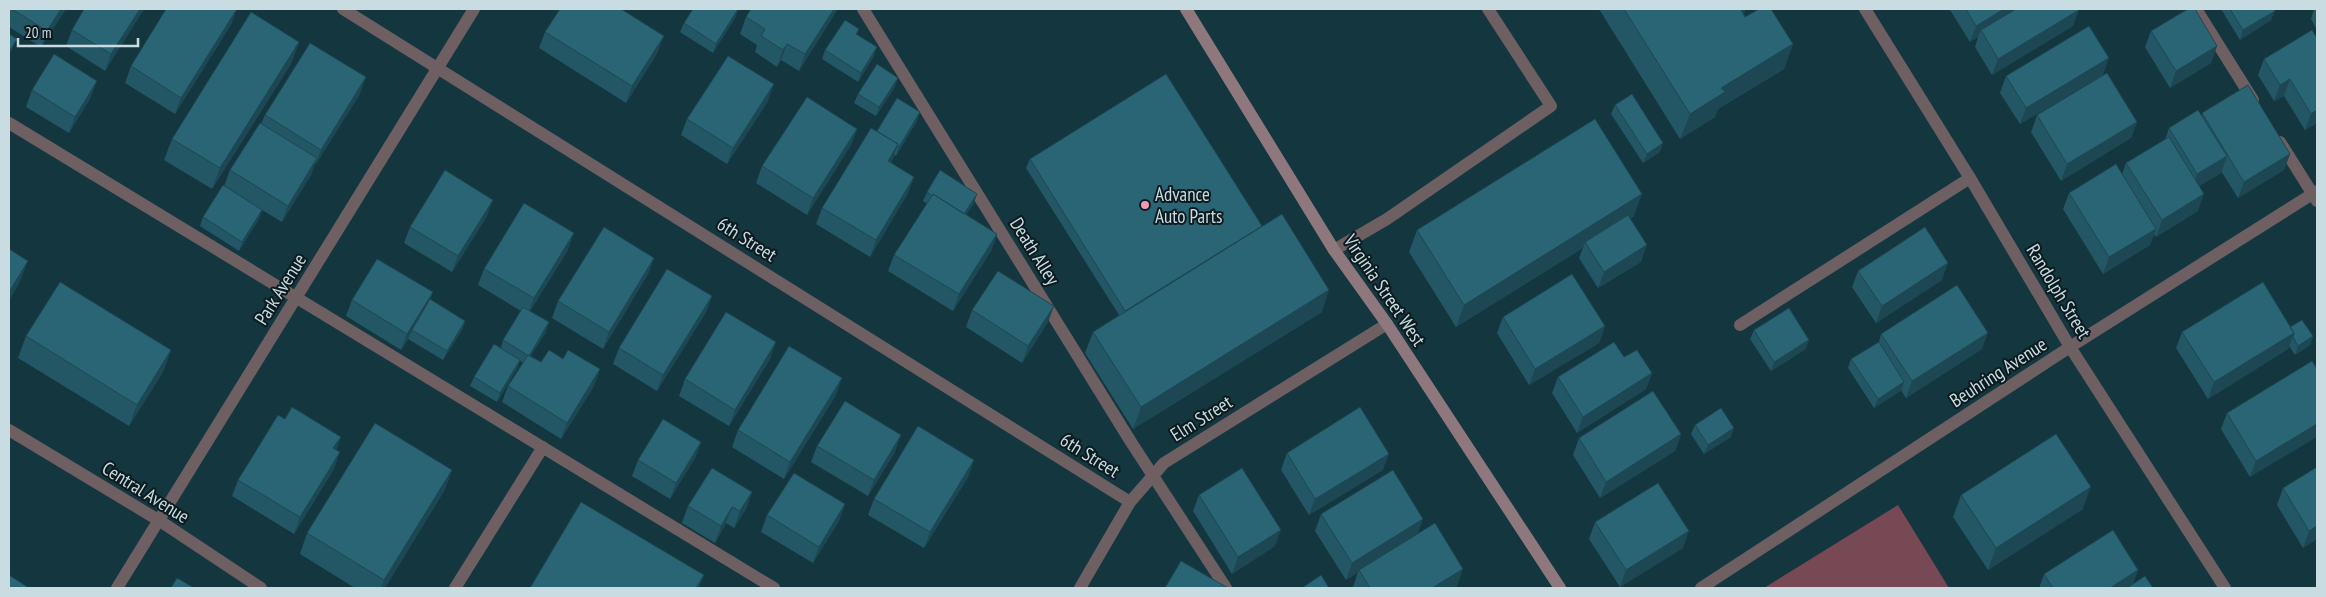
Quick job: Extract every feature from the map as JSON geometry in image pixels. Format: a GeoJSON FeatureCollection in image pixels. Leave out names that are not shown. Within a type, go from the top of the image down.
{"type":"FeatureCollection","features":[{"type":"Feature","properties":{"kind":"main road","name":"Virginia Street West"},"geometry":{"type":"LineString","coordinates":[[1186,9],[1334,250],[1387,324],[1560,588]]}},
{"type":"Feature","properties":{"kind":"street","name":"6th Street"},"geometry":{"type":"LineString","coordinates":[[343,9],[439,67],[1130,502]]}},
{"type":"Feature","properties":{"kind":"street","name":"Park Avenue"},"geometry":{"type":"LineString","coordinates":[[117,588],[474,9]]}},
{"type":"Feature","properties":{"kind":"street","name":"Death Alley"},"geometry":{"type":"LineString","coordinates":[[862,9],[1153,476],[1226,588]]}},
{"type":"Feature","properties":{"kind":"street"},"geometry":{"type":"LineString","coordinates":[[1334,250],[1387,219],[1551,106],[1488,9]]}},
{"type":"Feature","properties":{"kind":"street","name":"Randolph Street"},"geometry":{"type":"LineString","coordinates":[[1865,9],[1970,178],[2070,347],[2225,588]]}},
{"type":"Feature","properties":{"kind":"street"},"geometry":{"type":"LineString","coordinates":[[2196,9],[2262,114]]}},
{"type":"Feature","properties":{"kind":"street"},"geometry":{"type":"LineString","coordinates":[[9,123],[774,588]]}},
{"type":"Feature","properties":{"kind":"street"},"geometry":{"type":"LineString","coordinates":[[2272,130],[2316,196]]}},
{"type":"Feature","properties":{"kind":"street"},"geometry":{"type":"LineString","coordinates":[[1740,325],[1970,178]]}},
{"type":"Feature","properties":{"kind":"street","name":"Beuhring Avenue"},"geometry":{"type":"LineString","coordinates":[[1700,588],[2070,347],[2316,196]]}},
{"type":"Feature","properties":{"kind":"street","name":"Elm Street"},"geometry":{"type":"LineString","coordinates":[[1080,588],[1130,502],[1164,463],[1387,324]]}},
{"type":"Feature","properties":{"kind":"street","name":"Central Avenue"},"geometry":{"type":"LineString","coordinates":[[9,430],[160,521],[261,588]]}},
{"type":"Feature","properties":{"kind":"street"},"geometry":{"type":"LineString","coordinates":[[455,588],[542,447]]}},
{"type":"Feature","properties":{"kind":"shaded area"},"geometry":{"type":"Polygon","coordinates":[[[1898,505],[1949,588],[1764,588],[1898,505]]]}},
{"type":"Feature","properties":{"kind":"building"},"geometry":{"type":"Polygon","coordinates":[[[12,9],[61,9],[47,31],[12,9]]]}},
{"type":"Feature","properties":{"kind":"building"},"geometry":{"type":"Polygon","coordinates":[[[84,9],[140,9],[111,54],[72,30],[84,9]]]}},
{"type":"Feature","properties":{"kind":"building"},"geometry":{"type":"Polygon","coordinates":[[[166,9],[237,9],[181,98],[131,66],[166,9]]]}},
{"type":"Feature","properties":{"kind":"building"},"geometry":{"type":"Polygon","coordinates":[[[560,9],[621,9],[664,36],[632,86],[545,32],[560,9]]]}},
{"type":"Feature","properties":{"kind":"building"},"geometry":{"type":"Polygon","coordinates":[[[693,9],[738,9],[716,44],[684,23],[693,9]]]}},
{"type":"Feature","properties":{"kind":"building"},"geometry":{"type":"Polygon","coordinates":[[[751,9],[834,9],[805,54],[787,44],[783,50],[761,36],[765,29],[746,17],[751,9]]]}},
{"type":"Feature","properties":{"kind":"building"},"geometry":{"type":"Polygon","coordinates":[[[1624,9],[1742,9],[1745,17],[1759,9],[1771,9],[1793,44],[1721,88],[1725,92],[1690,114],[1624,9]]]}},
{"type":"Feature","properties":{"kind":"building"},"geometry":{"type":"Polygon","coordinates":[[[1966,9],[2004,9],[1976,26],[1966,9]]]}},
{"type":"Feature","properties":{"kind":"building"},"geometry":{"type":"Polygon","coordinates":[[[2016,9],[2079,10],[1998,59],[1981,30],[2016,9]]]}},
{"type":"Feature","properties":{"kind":"building"},"geometry":{"type":"Polygon","coordinates":[[[2188,9],[2195,9],[2217,46],[2176,71],[2151,31],[2188,9]]]}},
{"type":"Feature","properties":{"kind":"building"},"geometry":{"type":"Polygon","coordinates":[[[2230,9],[2273,9],[2275,11],[2243,30],[2230,9]]]}},
{"type":"Feature","properties":{"kind":"building"},"geometry":{"type":"Polygon","coordinates":[[[251,12],[299,42],[220,168],[172,139],[251,12]]]}},
{"type":"Feature","properties":{"kind":"building"},"geometry":{"type":"Polygon","coordinates":[[[845,20],[859,29],[856,34],[877,47],[861,73],[825,50],[845,20]]]}},
{"type":"Feature","properties":{"kind":"building"},"geometry":{"type":"Polygon","coordinates":[[[2089,26],[2109,58],[2026,108],[2006,76],[2089,26]]]}},
{"type":"Feature","properties":{"kind":"building"},"geometry":{"type":"Polygon","coordinates":[[[2312,30],[2317,38],[2317,110],[2311,114],[2290,79],[2280,85],[2264,59],[2312,30]]]}},
{"type":"Feature","properties":{"kind":"building"},"geometry":{"type":"Polygon","coordinates":[[[9,34],[17,39],[9,52],[9,34]]]}},
{"type":"Feature","properties":{"kind":"building"},"geometry":{"type":"Polygon","coordinates":[[[310,43],[366,77],[321,150],[265,115],[310,43]]]}},
{"type":"Feature","properties":{"kind":"building"},"geometry":{"type":"Polygon","coordinates":[[[54,54],[97,81],[75,117],[32,90],[54,54]]]}},
{"type":"Feature","properties":{"kind":"building"},"geometry":{"type":"Polygon","coordinates":[[[728,56],[774,84],[733,148],[687,119],[728,56]]]}},
{"type":"Feature","properties":{"kind":"building"},"geometry":{"type":"Polygon","coordinates":[[[877,64],[898,78],[879,107],[858,94],[877,64]]]}},
{"type":"Feature","properties":{"kind":"building"},"geometry":{"type":"Polygon","coordinates":[[[2107,73],[2137,122],[2067,164],[2037,115],[2107,73]]]}},
{"type":"Feature","properties":{"kind":"building","name":"Advance Auto Parts"},"geometry":{"type":"Polygon","coordinates":[[[1166,74],[1262,226],[1125,311],[1030,159],[1166,74]]]}},
{"type":"Feature","properties":{"kind":"building"},"geometry":{"type":"Polygon","coordinates":[[[2248,85],[2290,154],[2244,182],[2202,113],[2248,85]]]}},
{"type":"Feature","properties":{"kind":"building"},"geometry":{"type":"Polygon","coordinates":[[[1632,94],[1663,143],[1647,154],[1615,105],[1632,94]]]}},
{"type":"Feature","properties":{"kind":"building"},"geometry":{"type":"Polygon","coordinates":[[[807,97],[857,129],[813,198],[762,166],[807,97]]]}},
{"type":"Feature","properties":{"kind":"building"},"geometry":{"type":"Polygon","coordinates":[[[897,98],[920,112],[899,147],[897,146],[898,144],[877,131],[897,98]]]}},
{"type":"Feature","properties":{"kind":"building"},"geometry":{"type":"Polygon","coordinates":[[[2198,110],[2227,156],[2197,174],[2169,128],[2198,110]]]}},
{"type":"Feature","properties":{"kind":"building"},"geometry":{"type":"Polygon","coordinates":[[[1595,119],[1642,194],[1464,305],[1417,230],[1595,119]]]}},
{"type":"Feature","properties":{"kind":"building"},"geometry":{"type":"Polygon","coordinates":[[[260,123],[317,158],[288,206],[230,170],[260,123]]]}},
{"type":"Feature","properties":{"kind":"building"},"geometry":{"type":"Polygon","coordinates":[[[871,128],[898,144],[888,161],[914,177],[876,240],[822,208],[871,128]]]}},
{"type":"Feature","properties":{"kind":"building"},"geometry":{"type":"Polygon","coordinates":[[[2169,137],[2204,194],[2162,220],[2126,163],[2169,137]]]}},
{"type":"Feature","properties":{"kind":"building"},"geometry":{"type":"Polygon","coordinates":[[[2116,164],[2156,229],[2109,257],[2069,193],[2116,164]]]}},
{"type":"Feature","properties":{"kind":"building"},"geometry":{"type":"Polygon","coordinates":[[[445,170],[493,200],[458,256],[410,227],[445,170]]]}},
{"type":"Feature","properties":{"kind":"building"},"geometry":{"type":"Polygon","coordinates":[[[940,170],[977,194],[964,214],[927,192],[940,170]]]}},
{"type":"Feature","properties":{"kind":"building"},"geometry":{"type":"Polygon","coordinates":[[[223,185],[262,210],[242,242],[203,217],[223,185]]]}},
{"type":"Feature","properties":{"kind":"building"},"geometry":{"type":"Polygon","coordinates":[[[933,194],[997,234],[959,294],[894,255],[933,194]]]}},
{"type":"Feature","properties":{"kind":"building"},"geometry":{"type":"Polygon","coordinates":[[[524,203],[574,233],[534,298],[484,269],[524,203]]]}},
{"type":"Feature","properties":{"kind":"building"},"geometry":{"type":"Polygon","coordinates":[[[1282,214],[1329,290],[1141,407],[1093,332],[1282,214]]]}},
{"type":"Feature","properties":{"kind":"building"},"geometry":{"type":"Polygon","coordinates":[[[1628,215],[1647,245],[1604,272],[1585,242],[1628,215]]]}},
{"type":"Feature","properties":{"kind":"building"},"geometry":{"type":"Polygon","coordinates":[[[604,227],[654,258],[609,332],[558,301],[604,227]]]}},
{"type":"Feature","properties":{"kind":"building"},"geometry":{"type":"Polygon","coordinates":[[[1925,227],[1948,263],[1882,306],[1858,271],[1925,227]]]}},
{"type":"Feature","properties":{"kind":"building"},"geometry":{"type":"Polygon","coordinates":[[[9,249],[28,261],[9,292],[9,249]]]}},
{"type":"Feature","properties":{"kind":"building"},"geometry":{"type":"Polygon","coordinates":[[[377,259],[433,292],[407,334],[352,300],[377,259]]]}},
{"type":"Feature","properties":{"kind":"building"},"geometry":{"type":"Polygon","coordinates":[[[667,269],[712,296],[663,375],[619,348],[667,269]]]}},
{"type":"Feature","properties":{"kind":"building"},"geometry":{"type":"Polygon","coordinates":[[[998,271],[1054,306],[1028,346],[972,310],[998,271]]]}},
{"type":"Feature","properties":{"kind":"building"},"geometry":{"type":"Polygon","coordinates":[[[1572,274],[1605,326],[1535,369],[1503,317],[1572,274]]]}},
{"type":"Feature","properties":{"kind":"building"},"geometry":{"type":"Polygon","coordinates":[[[60,282],[171,350],[137,405],[26,336],[60,282]]]}},
{"type":"Feature","properties":{"kind":"building"},"geometry":{"type":"Polygon","coordinates":[[[2263,282],[2294,333],[2214,382],[2182,332],[2263,282]]]}},
{"type":"Feature","properties":{"kind":"building"},"geometry":{"type":"Polygon","coordinates":[[[1957,285],[1988,333],[1912,381],[1881,334],[1957,285]]]}},
{"type":"Feature","properties":{"kind":"building"},"geometry":{"type":"Polygon","coordinates":[[[430,299],[465,321],[447,351],[412,330],[430,299]]]}},
{"type":"Feature","properties":{"kind":"building"},"geometry":{"type":"Polygon","coordinates":[[[523,307],[549,322],[529,356],[503,340],[523,307]]]}},
{"type":"Feature","properties":{"kind":"building"},"geometry":{"type":"Polygon","coordinates":[[[1789,308],[1809,340],[1774,362],[1754,330],[1789,308]]]}},
{"type":"Feature","properties":{"kind":"building"},"geometry":{"type":"Polygon","coordinates":[[[726,312],[776,342],[735,410],[685,379],[726,312]]]}},
{"type":"Feature","properties":{"kind":"building"},"geometry":{"type":"Polygon","coordinates":[[[2302,320],[2313,336],[2298,346],[2290,327],[2302,320]]]}},
{"type":"Feature","properties":{"kind":"building"},"geometry":{"type":"Polygon","coordinates":[[[1614,342],[1624,357],[1637,350],[1652,373],[1583,417],[1558,377],[1614,342]]]}},
{"type":"Feature","properties":{"kind":"building"},"geometry":{"type":"Polygon","coordinates":[[[1879,342],[1904,382],[1878,399],[1851,359],[1879,342]]]}},
{"type":"Feature","properties":{"kind":"building"},"geometry":{"type":"Polygon","coordinates":[[[494,344],[520,360],[500,393],[474,377],[494,344]]]}},
{"type":"Feature","properties":{"kind":"building"},"geometry":{"type":"Polygon","coordinates":[[[789,346],[842,378],[790,462],[738,430],[789,346]]]}},
{"type":"Feature","properties":{"kind":"building"},"geometry":{"type":"Polygon","coordinates":[[[549,350],[563,359],[568,350],[600,369],[567,423],[508,386],[528,355],[541,362],[549,350]]]}},
{"type":"Feature","properties":{"kind":"building"},"geometry":{"type":"Polygon","coordinates":[[[2312,361],[2317,369],[2317,424],[2256,461],[2227,413],[2312,361]]]}},
{"type":"Feature","properties":{"kind":"building"},"geometry":{"type":"Polygon","coordinates":[[[1653,391],[1681,434],[1606,482],[1579,438],[1653,391]]]}},
{"type":"Feature","properties":{"kind":"building"},"geometry":{"type":"Polygon","coordinates":[[[845,401],[901,435],[874,480],[817,446],[845,401]]]}},
{"type":"Feature","properties":{"kind":"building"},"geometry":{"type":"Polygon","coordinates":[[[292,407],[341,437],[333,448],[340,452],[300,517],[238,480],[278,415],[285,419],[292,407]]]}},
{"type":"Feature","properties":{"kind":"building"},"geometry":{"type":"Polygon","coordinates":[[[1360,407],[1389,454],[1315,499],[1287,453],[1360,407]]]}},
{"type":"Feature","properties":{"kind":"building"},"geometry":{"type":"Polygon","coordinates":[[[1721,408],[1734,428],[1708,445],[1695,425],[1721,408]]]}},
{"type":"Feature","properties":{"kind":"building"},"geometry":{"type":"Polygon","coordinates":[[[663,419],[701,442],[676,483],[638,460],[663,419]]]}},
{"type":"Feature","properties":{"kind":"building"},"geometry":{"type":"Polygon","coordinates":[[[375,423],[452,470],[384,580],[307,533],[375,423]]]}},
{"type":"Feature","properties":{"kind":"building"},"geometry":{"type":"Polygon","coordinates":[[[918,426],[974,460],[930,532],[874,499],[918,426]]]}},
{"type":"Feature","properties":{"kind":"building"},"geometry":{"type":"Polygon","coordinates":[[[2056,434],[2091,487],[1996,548],[1961,495],[2056,434]]]}},
{"type":"Feature","properties":{"kind":"building"},"geometry":{"type":"Polygon","coordinates":[[[2317,467],[2317,526],[2309,531],[2283,488],[2317,467]]]}},
{"type":"Feature","properties":{"kind":"building"},"geometry":{"type":"Polygon","coordinates":[[[712,468],[752,492],[740,511],[732,507],[721,526],[688,506],[712,468]]]}},
{"type":"Feature","properties":{"kind":"building"},"geometry":{"type":"Polygon","coordinates":[[[1242,468],[1281,530],[1238,557],[1199,495],[1242,468]]]}},
{"type":"Feature","properties":{"kind":"building"},"geometry":{"type":"Polygon","coordinates":[[[1393,470],[1423,519],[1352,563],[1321,514],[1393,470]]]}},
{"type":"Feature","properties":{"kind":"building"},"geometry":{"type":"Polygon","coordinates":[[[794,473],[845,504],[819,547],[767,515],[794,473]]]}},
{"type":"Feature","properties":{"kind":"building"},"geometry":{"type":"Polygon","coordinates":[[[1658,483],[1689,531],[1626,570],[1595,522],[1658,483]]]}},
{"type":"Feature","properties":{"kind":"building"},"geometry":{"type":"Polygon","coordinates":[[[581,502],[704,575],[696,588],[530,588],[581,502]]]}},
{"type":"Feature","properties":{"kind":"building"},"geometry":{"type":"Polygon","coordinates":[[[1435,523],[1463,569],[1432,588],[1370,588],[1359,570],[1435,523]]]}},
{"type":"Feature","properties":{"kind":"building"},"geometry":{"type":"Polygon","coordinates":[[[2113,530],[2138,570],[2110,588],[2053,588],[2044,574],[2113,530]]]}},
{"type":"Feature","properties":{"kind":"building"},"geometry":{"type":"Polygon","coordinates":[[[1181,561],[1228,588],[1165,588],[1181,561]]]}},
{"type":"Feature","properties":{"kind":"building"},"geometry":{"type":"Polygon","coordinates":[[[9,575],[29,588],[9,588],[9,575]]]}},
{"type":"Feature","properties":{"kind":"building"},"geometry":{"type":"Polygon","coordinates":[[[1321,575],[1329,588],[1302,588],[1321,575]]]}},
{"type":"Feature","properties":{"kind":"building"},"geometry":{"type":"Polygon","coordinates":[[[2145,576],[2153,588],[2127,588],[2145,576]]]}},
{"type":"Feature","properties":{"kind":"building"},"geometry":{"type":"Polygon","coordinates":[[[177,578],[194,588],[171,588],[177,578]]]}},
{"type":"Feature","properties":{"kind":"place","name":"Advance Auto Parts"},"geometry":{"type":"Point","coordinates":[1145,205]}}]}
